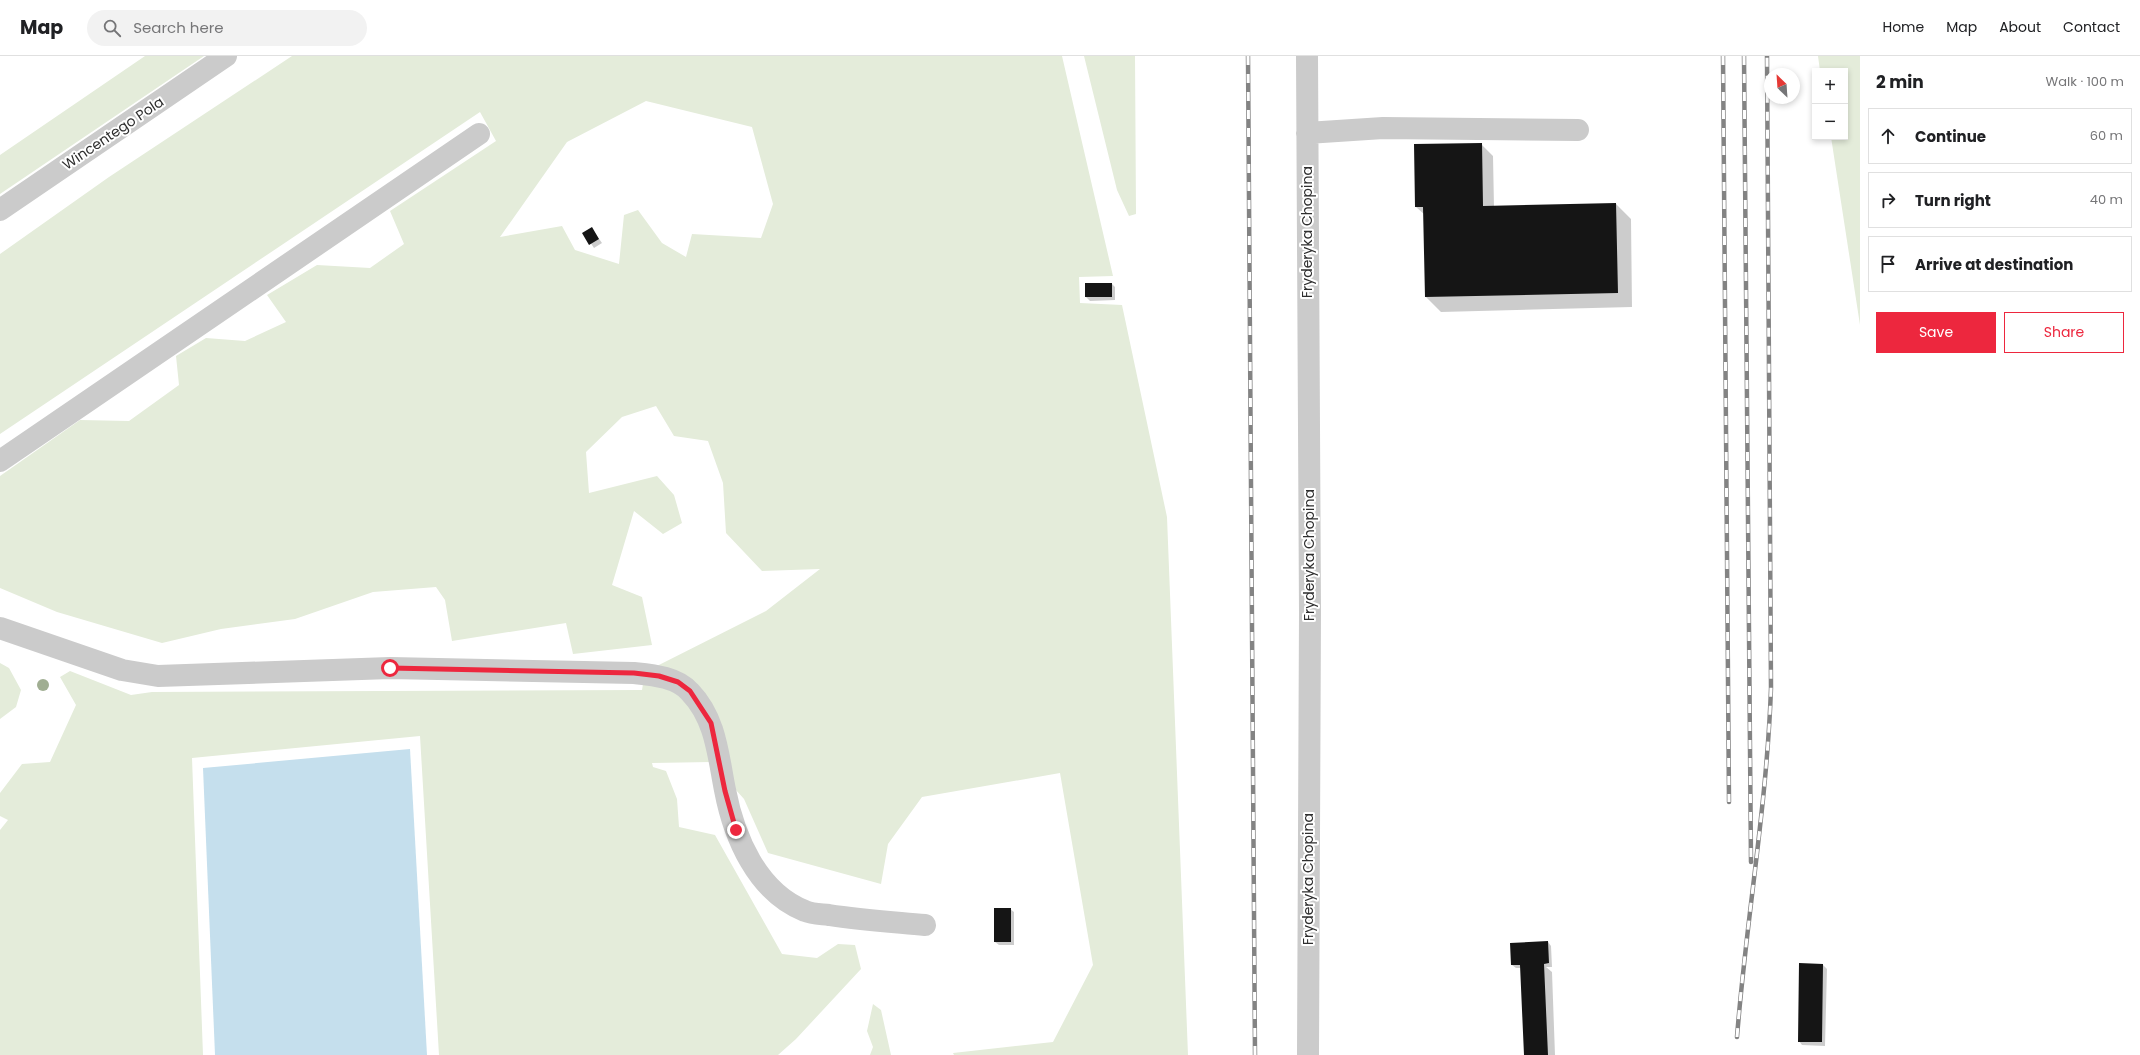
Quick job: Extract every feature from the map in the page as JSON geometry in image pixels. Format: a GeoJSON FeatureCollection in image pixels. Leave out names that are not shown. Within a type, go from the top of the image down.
{"type":"FeatureCollection","features":[{"type":"Feature","properties":{"kind":"street","name":"Wincentego Pola"},"geometry":{"type":"LineString","coordinates":[[0,210],[226,56]]}},
{"type":"Feature","properties":{"kind":"street","name":"Fryderyka Chopina"},"geometry":{"type":"LineString","coordinates":[[1306,56],[1310,613],[1308,1055]]}},
{"type":"Feature","properties":{"kind":"street"},"geometry":{"type":"LineString","coordinates":[[1307,133],[1383,128],[1578,130]]}},
{"type":"Feature","properties":{"kind":"street"},"geometry":{"type":"LineString","coordinates":[[0,461],[479,134]]}},
{"type":"Feature","properties":{"kind":"street"},"geometry":{"type":"LineString","coordinates":[[0,628],[122,670],[158,676],[404,668],[634,673],[659,676],[678,682],[690,691],[711,723],[725,791],[736,830],[753,866],[777,896],[806,911],[840,917],[925,925]]}},
{"type":"Feature","properties":{"kind":"green space"},"geometry":{"type":"Polygon","coordinates":[[[145,56],[204,56],[0,194],[0,155],[145,56]]]}},
{"type":"Feature","properties":{"kind":"green space"},"geometry":{"type":"Polygon","coordinates":[[[292,56],[1062,56],[1113,276],[1079,277],[1080,303],[1122,305],[1167,517],[1188,1055],[954,1055],[953,1053],[1053,1042],[1093,965],[1060,773],[922,797],[888,844],[881,884],[768,853],[744,799],[711,762],[652,763],[653,767],[666,771],[677,799],[679,827],[715,835],[782,954],[817,958],[838,944],[855,945],[861,969],[796,1039],[778,1055],[439,1055],[420,736],[192,758],[203,1055],[0,1055],[0,830],[8,820],[0,816],[0,793],[22,764],[50,762],[76,705],[60,677],[70,671],[131,695],[152,692],[642,690],[645,672],[766,611],[820,569],[762,571],[726,533],[723,483],[708,441],[674,436],[656,406],[622,417],[586,452],[589,493],[657,476],[674,495],[682,523],[663,534],[634,511],[612,585],[642,597],[652,645],[573,654],[566,623],[452,641],[445,600],[436,587],[373,592],[295,619],[221,629],[162,643],[57,612],[0,588],[0,476],[80,420],[129,421],[179,385],[176,356],[206,338],[245,341],[286,322],[267,295],[317,265],[370,268],[404,244],[390,211],[496,141],[480,112],[0,434],[0,254],[109,177],[292,56]],[[646,101],[567,142],[500,237],[562,226],[575,250],[619,264],[624,215],[638,210],[662,243],[686,257],[692,234],[761,238],[773,204],[752,127],[646,101]]]}},
{"type":"Feature","properties":{"kind":"green space"},"geometry":{"type":"Polygon","coordinates":[[[1084,56],[1135,56],[1136,214],[1129,216],[1117,190],[1084,56]]]}},
{"type":"Feature","properties":{"kind":"green space"},"geometry":{"type":"Polygon","coordinates":[[[1818,56],[1860,56],[1860,325],[1831,140],[1848,140],[1848,68],[1820,68],[1818,56]]]}},
{"type":"Feature","properties":{"kind":"green space"},"geometry":{"type":"Polygon","coordinates":[[[0,663],[9,668],[21,690],[16,707],[0,719],[0,663]]]}},
{"type":"Feature","properties":{"kind":"green space"},"geometry":{"type":"Polygon","coordinates":[[[873,1004],[881,1010],[891,1055],[870,1055],[873,1047],[867,1031],[873,1004]]]}},
{"type":"Feature","properties":{"kind":"water"},"geometry":{"type":"Polygon","coordinates":[[[410,749],[427,1055],[215,1055],[203,768],[410,749]]]}},
{"type":"Feature","properties":{"kind":"building"},"geometry":{"type":"Polygon","coordinates":[[[1482,143],[1483,206],[1616,203],[1618,293],[1425,297],[1423,207],[1415,207],[1414,144],[1482,143]]]}},
{"type":"Feature","properties":{"kind":"building"},"geometry":{"type":"Polygon","coordinates":[[[592,227],[599,239],[589,245],[582,233],[592,227]]]}},
{"type":"Feature","properties":{"kind":"building"},"geometry":{"type":"Polygon","coordinates":[[[1085,283],[1112,283],[1112,297],[1085,297],[1085,283]]]}},
{"type":"Feature","properties":{"kind":"building"},"geometry":{"type":"Polygon","coordinates":[[[994,908],[1011,908],[1011,942],[994,942],[994,908]]]}},
{"type":"Feature","properties":{"kind":"building"},"geometry":{"type":"Polygon","coordinates":[[[1548,941],[1549,963],[1544,964],[1548,1055],[1524,1055],[1520,965],[1511,965],[1510,943],[1548,941]]]}},
{"type":"Feature","properties":{"kind":"building"},"geometry":{"type":"Polygon","coordinates":[[[1799,963],[1823,964],[1822,1042],[1798,1042],[1799,963]]]}},
{"type":"Feature","properties":{"kind":"railway"},"geometry":{"type":"LineString","coordinates":[[1248,56],[1255,1055]]}},
{"type":"Feature","properties":{"kind":"railway"},"geometry":{"type":"LineString","coordinates":[[1723,56],[1729,802]]}},
{"type":"Feature","properties":{"kind":"railway"},"geometry":{"type":"LineString","coordinates":[[1744,56],[1751,862]]}},
{"type":"Feature","properties":{"kind":"railway"},"geometry":{"type":"LineString","coordinates":[[1737,1037],[1761,819],[1769,732],[1771,688],[1767,56]]}},
{"type":"Feature","properties":{"kind":"route"},"geometry":{"type":"LineString","coordinates":[[390,668],[634,673],[659,676],[678,682],[690,691],[711,723],[725,791],[736,830]]}}]}
